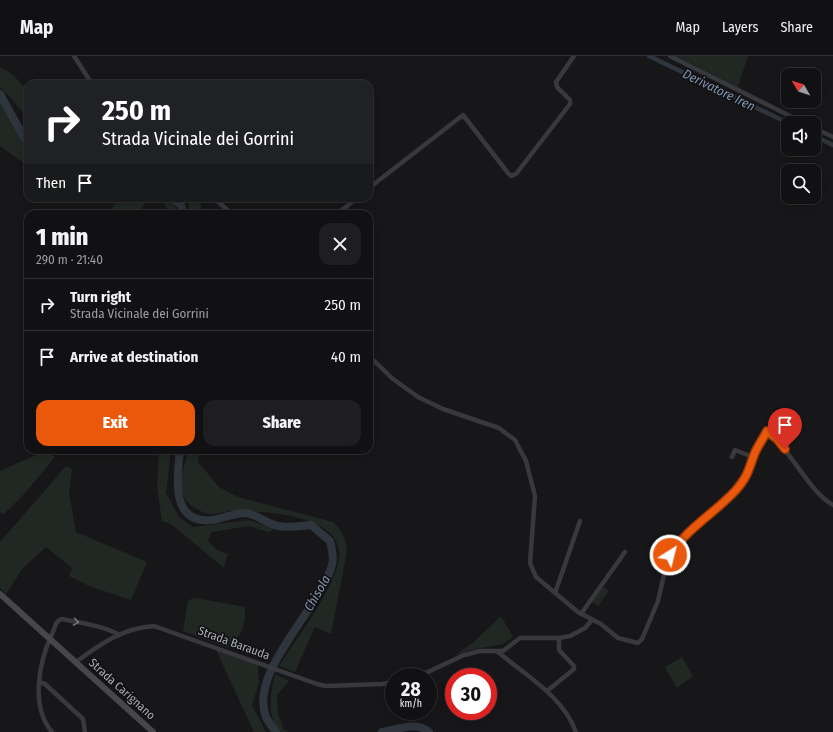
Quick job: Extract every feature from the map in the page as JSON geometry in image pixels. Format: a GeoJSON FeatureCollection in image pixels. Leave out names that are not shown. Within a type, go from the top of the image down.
{"type":"FeatureCollection","features":[{"type":"Feature","properties":{"kind":"main road"},"geometry":{"type":"LineString","coordinates":[[0,594],[50,639]]}},
{"type":"Feature","properties":{"kind":"main road","name":"Strada Carignano"},"geometry":{"type":"LineString","coordinates":[[50,639],[154,732]]}},
{"type":"Feature","properties":{"kind":"street"},"geometry":{"type":"LineString","coordinates":[[74,56],[89,80]]}},
{"type":"Feature","properties":{"kind":"street"},"geometry":{"type":"LineString","coordinates":[[373,185],[463,115],[508,173],[511,176],[516,174],[570,104],[570,100],[557,87],[556,82],[574,56]]}},
{"type":"Feature","properties":{"kind":"street"},"geometry":{"type":"LineString","coordinates":[[670,56],[790,116]]}},
{"type":"Feature","properties":{"kind":"street"},"geometry":{"type":"LineString","coordinates":[[821,131],[833,137]]}},
{"type":"Feature","properties":{"kind":"street"},"geometry":{"type":"LineString","coordinates":[[218,202],[228,210]]}},
{"type":"Feature","properties":{"kind":"street"},"geometry":{"type":"LineString","coordinates":[[342,210],[351,202]]}},
{"type":"Feature","properties":{"kind":"street"},"geometry":{"type":"LineString","coordinates":[[373,360],[393,379],[418,397],[443,409],[498,428],[515,440],[526,461],[535,496],[530,563],[533,573],[581,614],[618,638],[633,643],[638,643],[654,615],[670,555],[682,538],[739,486],[751,469],[753,457],[767,431],[777,439],[822,497],[833,505]]}},
{"type":"Feature","properties":{"kind":"street"},"geometry":{"type":"LineString","coordinates":[[732,457],[735,450],[753,457]]}},
{"type":"Feature","properties":{"kind":"street"},"geometry":{"type":"LineString","coordinates":[[555,593],[580,521]]}},
{"type":"Feature","properties":{"kind":"street"},"geometry":{"type":"LineString","coordinates":[[581,614],[625,552]]}},
{"type":"Feature","properties":{"kind":"street"},"geometry":{"type":"LineString","coordinates":[[52,732],[48,727],[40,706],[39,682],[42,662],[56,624],[62,620],[108,629],[118,634]]}},
{"type":"Feature","properties":{"kind":"street"},"geometry":{"type":"LineString","coordinates":[[437,668],[464,655],[480,651],[503,651],[515,641],[526,637],[560,638],[570,636],[581,631],[592,620]]}},
{"type":"Feature","properties":{"kind":"street","name":"Strada Barauda"},"geometry":{"type":"LineString","coordinates":[[76,662],[118,634],[139,627],[154,626],[255,661],[300,679],[326,686],[385,684]]}},
{"type":"Feature","properties":{"kind":"street"},"geometry":{"type":"LineString","coordinates":[[546,692],[574,669],[574,666],[559,650],[560,638]]}},
{"type":"Feature","properties":{"kind":"street"},"geometry":{"type":"LineString","coordinates":[[498,652],[546,692],[569,717],[576,732]]}},
{"type":"Feature","properties":{"kind":"street"},"geometry":{"type":"LineString","coordinates":[[39,682],[45,684],[83,718],[85,732]]}},
{"type":"Feature","properties":{"kind":"shaded area"},"geometry":{"type":"Polygon","coordinates":[[[676,56],[748,56],[738,87],[676,56]]]}},
{"type":"Feature","properties":{"kind":"shaded area"},"geometry":{"type":"Polygon","coordinates":[[[0,67],[12,74],[24,87],[24,115],[11,98],[0,87],[0,67]]]}},
{"type":"Feature","properties":{"kind":"shaded area"},"geometry":{"type":"Polygon","coordinates":[[[0,95],[19,137],[24,142],[24,163],[0,146],[0,95]]]}},
{"type":"Feature","properties":{"kind":"shaded area"},"geometry":{"type":"Polygon","coordinates":[[[116,202],[146,202],[140,210],[111,210],[116,202]]]}},
{"type":"Feature","properties":{"kind":"shaded area"},"geometry":{"type":"Polygon","coordinates":[[[161,202],[170,202],[176,210],[168,210],[161,202]]]}},
{"type":"Feature","properties":{"kind":"shaded area"},"geometry":{"type":"Polygon","coordinates":[[[188,202],[200,202],[201,210],[188,210],[188,202]]]}},
{"type":"Feature","properties":{"kind":"shaded area"},"geometry":{"type":"Polygon","coordinates":[[[38,454],[50,454],[55,457],[26,492],[3,515],[0,512],[0,471],[38,454]]]}},
{"type":"Feature","properties":{"kind":"shaded area"},"geometry":{"type":"Polygon","coordinates":[[[159,454],[171,454],[166,493],[179,517],[193,527],[249,520],[274,529],[268,532],[249,526],[212,532],[208,541],[217,550],[228,554],[224,568],[171,524],[162,521],[157,488],[159,454]]]}},
{"type":"Feature","properties":{"kind":"shaded area"},"geometry":{"type":"Polygon","coordinates":[[[187,454],[199,454],[198,462],[219,487],[238,497],[333,522],[339,528],[346,542],[347,551],[331,634],[315,627],[295,672],[279,666],[328,590],[334,576],[338,564],[339,548],[332,535],[320,526],[303,519],[285,515],[249,511],[232,511],[208,514],[194,507],[185,499],[181,490],[181,478],[187,454]]]}},
{"type":"Feature","properties":{"kind":"shaded area"},"geometry":{"type":"Polygon","coordinates":[[[66,466],[72,469],[69,492],[76,532],[147,562],[131,600],[89,586],[69,576],[72,568],[46,547],[23,568],[6,594],[0,588],[0,542],[66,466]]]}},
{"type":"Feature","properties":{"kind":"shaded area"},"geometry":{"type":"Polygon","coordinates":[[[603,587],[609,591],[598,606],[592,602],[603,587]]]}},
{"type":"Feature","properties":{"kind":"shaded area"},"geometry":{"type":"Polygon","coordinates":[[[196,598],[245,607],[245,619],[240,634],[228,648],[183,631],[188,600],[196,598]]]}},
{"type":"Feature","properties":{"kind":"shaded area"},"geometry":{"type":"Polygon","coordinates":[[[501,616],[513,637],[503,644],[470,650],[454,656],[475,641],[501,616]]]}},
{"type":"Feature","properties":{"kind":"shaded area"},"geometry":{"type":"Polygon","coordinates":[[[215,648],[258,665],[259,683],[252,705],[266,732],[254,732],[215,648]]]}},
{"type":"Feature","properties":{"kind":"shaded area"},"geometry":{"type":"Polygon","coordinates":[[[682,657],[693,676],[677,688],[665,667],[682,657]]]}},
{"type":"Feature","properties":{"kind":"shaded area"},"geometry":{"type":"Polygon","coordinates":[[[275,674],[289,681],[277,695],[278,714],[284,730],[289,732],[281,732],[276,726],[271,712],[270,704],[275,674]]]}},
{"type":"Feature","properties":{"kind":"waterway","name":"Derivatore Iren"},"geometry":{"type":"LineString","coordinates":[[649,56],[781,120]]}},
{"type":"Feature","properties":{"kind":"waterway","name":"Chisola"},"geometry":{"type":"LineString","coordinates":[[0,94],[24,137]]}},
{"type":"Feature","properties":{"kind":"waterway","name":"Derivatore Iren"},"geometry":{"type":"LineString","coordinates":[[821,139],[833,145]]}},
{"type":"Feature","properties":{"kind":"waterway","name":"Chisola"},"geometry":{"type":"LineString","coordinates":[[177,202],[181,205],[182,210]]}},
{"type":"Feature","properties":{"kind":"waterway","name":"Chisola"},"geometry":{"type":"LineString","coordinates":[[180,454],[178,472],[179,496],[182,506],[188,514],[198,519],[211,520],[247,513],[278,526],[290,527],[311,525],[330,541],[333,562],[325,582],[276,660],[267,680],[263,699],[266,717],[276,732]]}},
{"type":"Feature","properties":{"kind":"waterway","name":"Chisola"},"geometry":{"type":"LineString","coordinates":[[382,732],[413,726],[429,732]]}},
{"type":"Feature","properties":{"kind":"route"},"geometry":{"type":"LineString","coordinates":[[670,555],[682,538],[735,491],[743,481],[751,469],[754,454],[767,431],[777,439],[785,449]]}}]}
